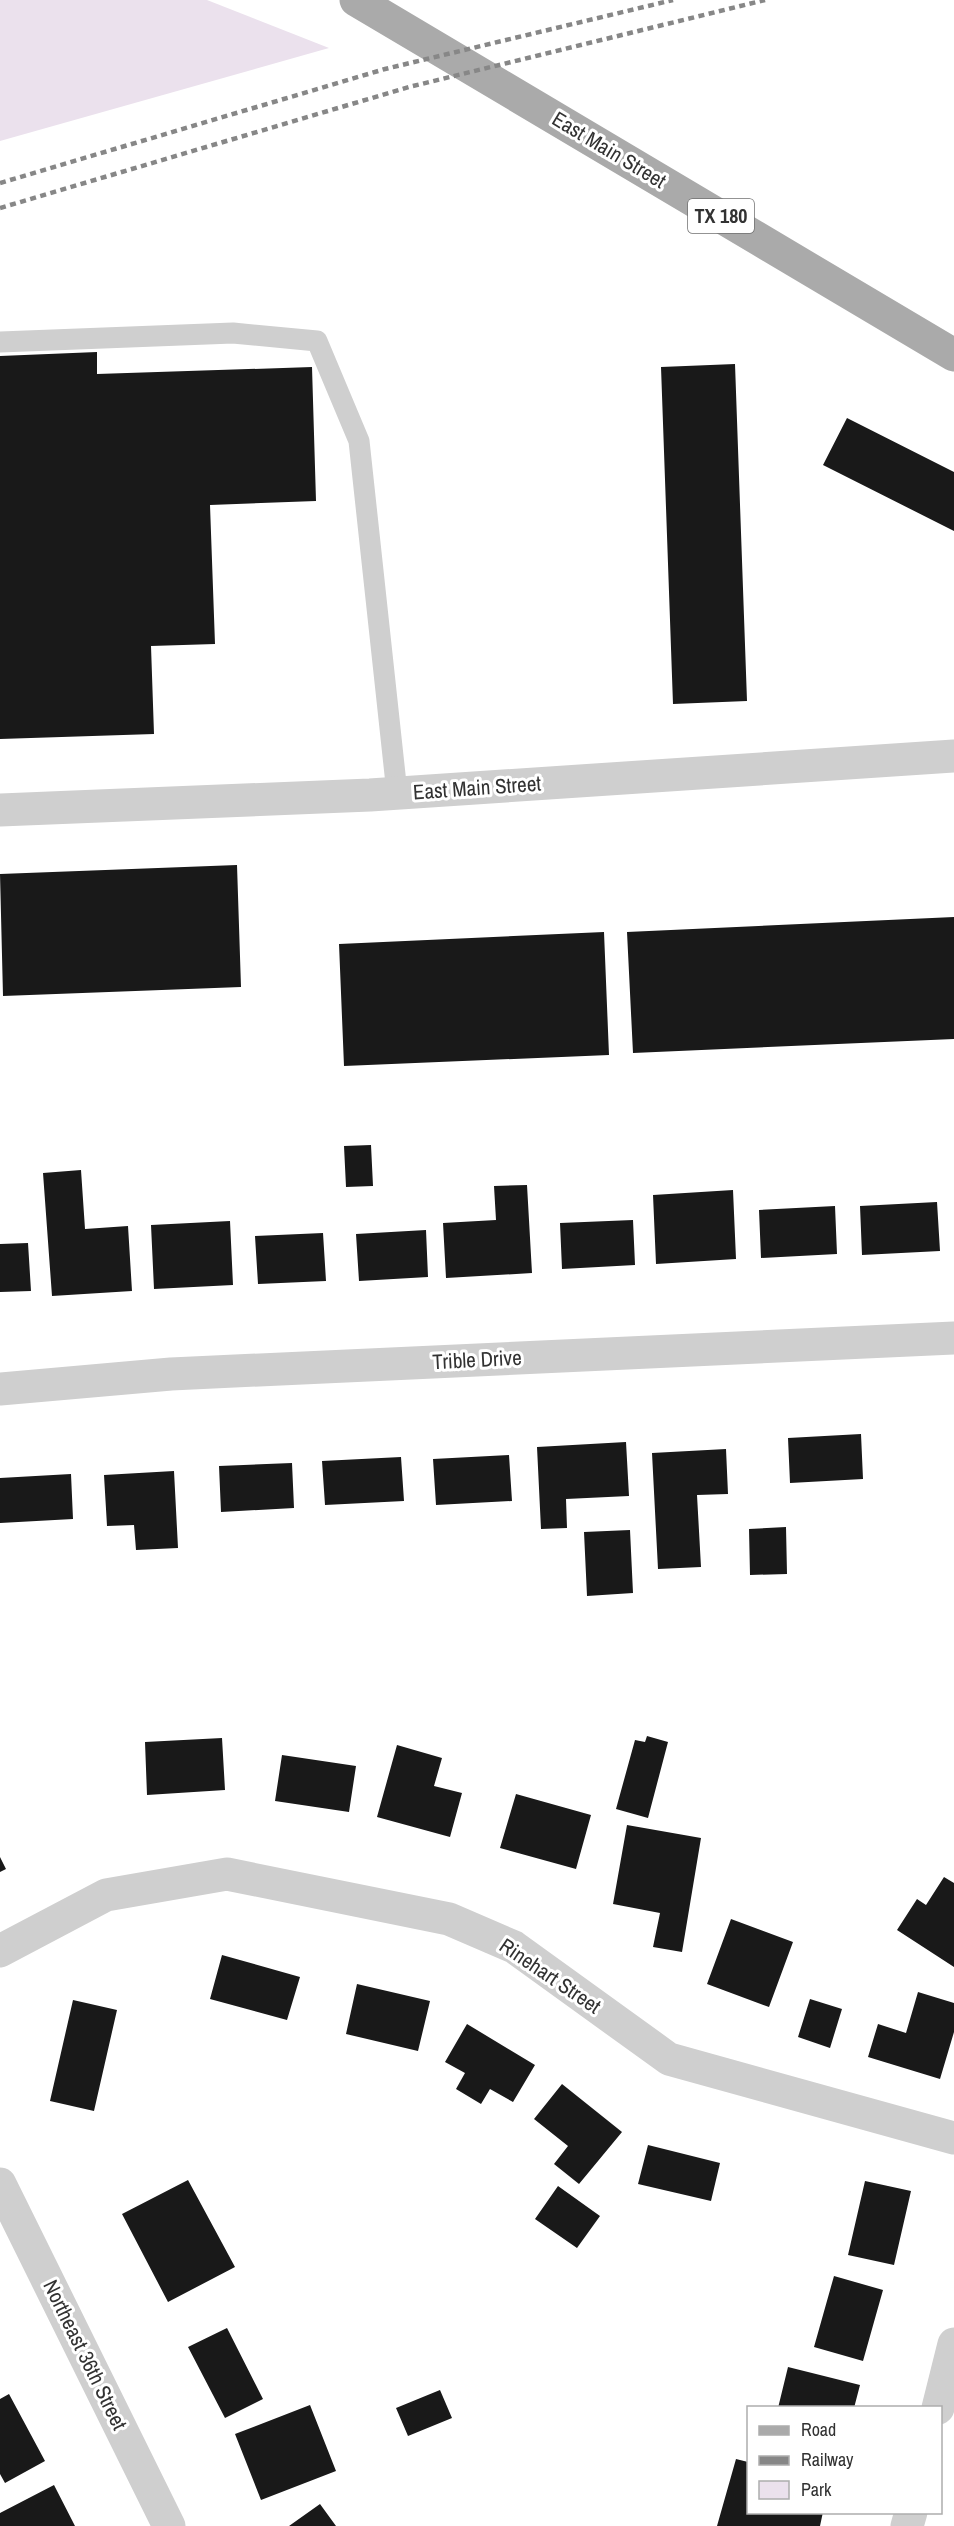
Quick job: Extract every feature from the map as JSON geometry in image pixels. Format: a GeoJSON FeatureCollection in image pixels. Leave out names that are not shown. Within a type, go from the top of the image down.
{"type":"FeatureCollection","features":[{"type":"Feature","properties":{"kind":"main road","name":"East Main Street"},"geometry":{"type":"LineString","coordinates":[[356,0],[954,355]]}},
{"type":"Feature","properties":{"kind":"street","name":"East Main Street"},"geometry":{"type":"LineString","coordinates":[[0,810],[397,793],[954,756]]}},
{"type":"Feature","properties":{"kind":"street","name":"Trible Drive"},"geometry":{"type":"LineString","coordinates":[[0,1389],[171,1374],[954,1338]]}},
{"type":"Feature","properties":{"kind":"street","name":"Rinehart Street"},"geometry":{"type":"LineString","coordinates":[[0,1951],[106,1895],[226,1874],[238,1876],[449,1919],[514,1947],[669,2059],[954,2138]]}},
{"type":"Feature","properties":{"kind":"street","name":"Northeast 36th Street"},"geometry":{"type":"LineString","coordinates":[[0,2184],[169,2526]]}},
{"type":"Feature","properties":{"kind":"street"},"geometry":{"type":"LineString","coordinates":[[938,2406],[954,2344]]}},
{"type":"Feature","properties":{"kind":"lane"},"geometry":{"type":"LineString","coordinates":[[0,342],[233,333],[317,341],[359,441],[397,793]]}},
{"type":"Feature","properties":{"kind":"green space"},"geometry":{"type":"Polygon","coordinates":[[[0,0],[207,0],[329,48],[0,141],[0,0]]]}},
{"type":"Feature","properties":{"kind":"building"},"geometry":{"type":"Polygon","coordinates":[[[97,352],[97,374],[312,367],[316,501],[210,505],[215,644],[151,646],[154,734],[0,739],[0,356],[97,352]]]}},
{"type":"Feature","properties":{"kind":"building"},"geometry":{"type":"Polygon","coordinates":[[[735,364],[747,701],[673,704],[661,367],[735,364]]]}},
{"type":"Feature","properties":{"kind":"building"},"geometry":{"type":"Polygon","coordinates":[[[847,418],[954,472],[954,531],[823,465],[847,418]]]}},
{"type":"Feature","properties":{"kind":"building"},"geometry":{"type":"Polygon","coordinates":[[[237,865],[241,987],[3,996],[0,874],[237,865]]]}},
{"type":"Feature","properties":{"kind":"building"},"geometry":{"type":"Polygon","coordinates":[[[954,917],[954,1039],[633,1053],[627,932],[954,917]]]}},
{"type":"Feature","properties":{"kind":"building"},"geometry":{"type":"Polygon","coordinates":[[[604,932],[609,1055],[344,1066],[339,944],[604,932]]]}},
{"type":"Feature","properties":{"kind":"building"},"geometry":{"type":"Polygon","coordinates":[[[371,1145],[373,1186],[346,1187],[344,1146],[371,1145]]]}},
{"type":"Feature","properties":{"kind":"building"},"geometry":{"type":"Polygon","coordinates":[[[81,1170],[85,1229],[128,1226],[132,1291],[52,1296],[43,1173],[81,1170]]]}},
{"type":"Feature","properties":{"kind":"building"},"geometry":{"type":"Polygon","coordinates":[[[527,1185],[532,1273],[446,1278],[443,1223],[496,1220],[494,1186],[527,1185]]]}},
{"type":"Feature","properties":{"kind":"building"},"geometry":{"type":"Polygon","coordinates":[[[733,1190],[736,1259],[656,1264],[653,1195],[733,1190]]]}},
{"type":"Feature","properties":{"kind":"building"},"geometry":{"type":"Polygon","coordinates":[[[937,1202],[940,1251],[862,1255],[860,1206],[937,1202]]]}},
{"type":"Feature","properties":{"kind":"building"},"geometry":{"type":"Polygon","coordinates":[[[835,1206],[837,1254],[761,1258],[759,1210],[835,1206]]]}},
{"type":"Feature","properties":{"kind":"building"},"geometry":{"type":"Polygon","coordinates":[[[633,1220],[635,1265],[562,1269],[560,1223],[633,1220]]]}},
{"type":"Feature","properties":{"kind":"building"},"geometry":{"type":"Polygon","coordinates":[[[230,1221],[233,1285],[154,1289],[151,1225],[230,1221]]]}},
{"type":"Feature","properties":{"kind":"building"},"geometry":{"type":"Polygon","coordinates":[[[426,1230],[428,1277],[359,1281],[356,1234],[426,1230]]]}},
{"type":"Feature","properties":{"kind":"building"},"geometry":{"type":"Polygon","coordinates":[[[323,1233],[326,1281],[258,1284],[255,1236],[323,1233]]]}},
{"type":"Feature","properties":{"kind":"building"},"geometry":{"type":"Polygon","coordinates":[[[28,1243],[31,1291],[0,1292],[0,1244],[28,1243]]]}},
{"type":"Feature","properties":{"kind":"building"},"geometry":{"type":"Polygon","coordinates":[[[861,1434],[863,1479],[790,1483],[788,1438],[861,1434]]]}},
{"type":"Feature","properties":{"kind":"building"},"geometry":{"type":"Polygon","coordinates":[[[626,1442],[629,1496],[566,1499],[567,1528],[541,1529],[537,1447],[626,1442]]]}},
{"type":"Feature","properties":{"kind":"building"},"geometry":{"type":"Polygon","coordinates":[[[726,1449],[728,1494],[697,1495],[701,1567],[658,1569],[652,1453],[726,1449]]]}},
{"type":"Feature","properties":{"kind":"building"},"geometry":{"type":"Polygon","coordinates":[[[509,1455],[512,1501],[436,1505],[433,1459],[509,1455]]]}},
{"type":"Feature","properties":{"kind":"building"},"geometry":{"type":"Polygon","coordinates":[[[401,1457],[404,1501],[325,1505],[322,1461],[401,1457]]]}},
{"type":"Feature","properties":{"kind":"building"},"geometry":{"type":"Polygon","coordinates":[[[292,1463],[294,1508],[221,1512],[219,1466],[292,1463]]]}},
{"type":"Feature","properties":{"kind":"building"},"geometry":{"type":"Polygon","coordinates":[[[174,1471],[178,1548],[136,1550],[134,1525],[107,1526],[104,1475],[174,1471]]]}},
{"type":"Feature","properties":{"kind":"building"},"geometry":{"type":"Polygon","coordinates":[[[71,1474],[73,1519],[0,1523],[0,1478],[71,1474]]]}},
{"type":"Feature","properties":{"kind":"building"},"geometry":{"type":"Polygon","coordinates":[[[786,1527],[787,1574],[750,1575],[749,1529],[786,1527]]]}},
{"type":"Feature","properties":{"kind":"building"},"geometry":{"type":"Polygon","coordinates":[[[630,1530],[633,1593],[587,1596],[584,1532],[630,1530]]]}},
{"type":"Feature","properties":{"kind":"building"},"geometry":{"type":"Polygon","coordinates":[[[647,1736],[668,1742],[648,1818],[616,1809],[635,1740],[645,1742],[647,1736]]]}},
{"type":"Feature","properties":{"kind":"building"},"geometry":{"type":"Polygon","coordinates":[[[222,1738],[225,1790],[147,1795],[145,1742],[222,1738]]]}},
{"type":"Feature","properties":{"kind":"building"},"geometry":{"type":"Polygon","coordinates":[[[397,1745],[442,1758],[434,1786],[462,1793],[450,1837],[377,1817],[397,1745]]]}},
{"type":"Feature","properties":{"kind":"building"},"geometry":{"type":"Polygon","coordinates":[[[282,1755],[356,1766],[349,1812],[275,1801],[282,1755]]]}},
{"type":"Feature","properties":{"kind":"building"},"geometry":{"type":"Polygon","coordinates":[[[516,1794],[591,1815],[576,1869],[500,1848],[516,1794]]]}},
{"type":"Feature","properties":{"kind":"building"},"geometry":{"type":"Polygon","coordinates":[[[627,1825],[701,1838],[682,1952],[653,1947],[660,1913],[613,1904],[627,1825]]]}},
{"type":"Feature","properties":{"kind":"building"},"geometry":{"type":"Polygon","coordinates":[[[0,1857],[6,1869],[0,1872],[0,1857]]]}},
{"type":"Feature","properties":{"kind":"building"},"geometry":{"type":"Polygon","coordinates":[[[944,1877],[954,1883],[954,1967],[897,1930],[917,1899],[926,1905],[944,1877]]]}},
{"type":"Feature","properties":{"kind":"building"},"geometry":{"type":"Polygon","coordinates":[[[731,1919],[793,1942],[769,2007],[707,1984],[731,1919]]]}},
{"type":"Feature","properties":{"kind":"building"},"geometry":{"type":"Polygon","coordinates":[[[222,1955],[300,1977],[287,2020],[210,1999],[222,1955]]]}},
{"type":"Feature","properties":{"kind":"building"},"geometry":{"type":"Polygon","coordinates":[[[357,1984],[430,2001],[418,2051],[346,2034],[357,1984]]]}},
{"type":"Feature","properties":{"kind":"building"},"geometry":{"type":"Polygon","coordinates":[[[918,1992],[954,2003],[954,2032],[940,2079],[868,2057],[878,2024],[906,2033],[918,1992]]]}},
{"type":"Feature","properties":{"kind":"building"},"geometry":{"type":"Polygon","coordinates":[[[810,1999],[842,2009],[830,2048],[798,2037],[810,1999]]]}},
{"type":"Feature","properties":{"kind":"building"},"geometry":{"type":"Polygon","coordinates":[[[73,2000],[117,2010],[94,2111],[50,2101],[73,2000]]]}},
{"type":"Feature","properties":{"kind":"building"},"geometry":{"type":"Polygon","coordinates":[[[467,2024],[535,2065],[513,2102],[490,2089],[481,2104],[456,2089],[465,2073],[445,2062],[467,2024]]]}},
{"type":"Feature","properties":{"kind":"building"},"geometry":{"type":"Polygon","coordinates":[[[562,2084],[622,2132],[579,2184],[554,2164],[568,2146],[534,2119],[562,2084]]]}},
{"type":"Feature","properties":{"kind":"building"},"geometry":{"type":"Polygon","coordinates":[[[648,2145],[720,2163],[711,2201],[638,2184],[648,2145]]]}},
{"type":"Feature","properties":{"kind":"building"},"geometry":{"type":"Polygon","coordinates":[[[188,2180],[235,2267],[168,2302],[122,2214],[188,2180]]]}},
{"type":"Feature","properties":{"kind":"building"},"geometry":{"type":"Polygon","coordinates":[[[865,2181],[911,2191],[894,2265],[848,2255],[865,2181]]]}},
{"type":"Feature","properties":{"kind":"building"},"geometry":{"type":"Polygon","coordinates":[[[558,2186],[600,2216],[577,2248],[535,2219],[558,2186]]]}},
{"type":"Feature","properties":{"kind":"building"},"geometry":{"type":"Polygon","coordinates":[[[834,2276],[883,2290],[863,2361],[814,2347],[834,2276]]]}},
{"type":"Feature","properties":{"kind":"building"},"geometry":{"type":"Polygon","coordinates":[[[227,2328],[263,2399],[225,2418],[188,2347],[227,2328]]]}},
{"type":"Feature","properties":{"kind":"building"},"geometry":{"type":"Polygon","coordinates":[[[788,2367],[860,2385],[855,2406],[778,2406],[788,2367]]]}},
{"type":"Feature","properties":{"kind":"building"},"geometry":{"type":"Polygon","coordinates":[[[440,2390],[452,2418],[408,2436],[396,2408],[440,2390]]]}},
{"type":"Feature","properties":{"kind":"building"},"geometry":{"type":"Polygon","coordinates":[[[9,2394],[45,2461],[5,2483],[0,2474],[0,2399],[9,2394]]]}},
{"type":"Feature","properties":{"kind":"building"},"geometry":{"type":"Polygon","coordinates":[[[310,2405],[336,2471],[261,2500],[235,2434],[310,2405]]]}},
{"type":"Feature","properties":{"kind":"building"},"geometry":{"type":"Polygon","coordinates":[[[736,2459],[747,2462],[747,2514],[823,2514],[820,2526],[717,2526],[736,2459]]]}},
{"type":"Feature","properties":{"kind":"building"},"geometry":{"type":"Polygon","coordinates":[[[54,2485],[75,2526],[0,2526],[0,2513],[54,2485]]]}},
{"type":"Feature","properties":{"kind":"building"},"geometry":{"type":"Polygon","coordinates":[[[320,2504],[336,2526],[289,2526],[320,2504]]]}},
{"type":"Feature","properties":{"kind":"railway"},"geometry":{"type":"LineString","coordinates":[[0,183],[385,69],[673,0]]}},
{"type":"Feature","properties":{"kind":"railway"},"geometry":{"type":"LineString","coordinates":[[0,208],[409,87],[765,0]]}}]}
